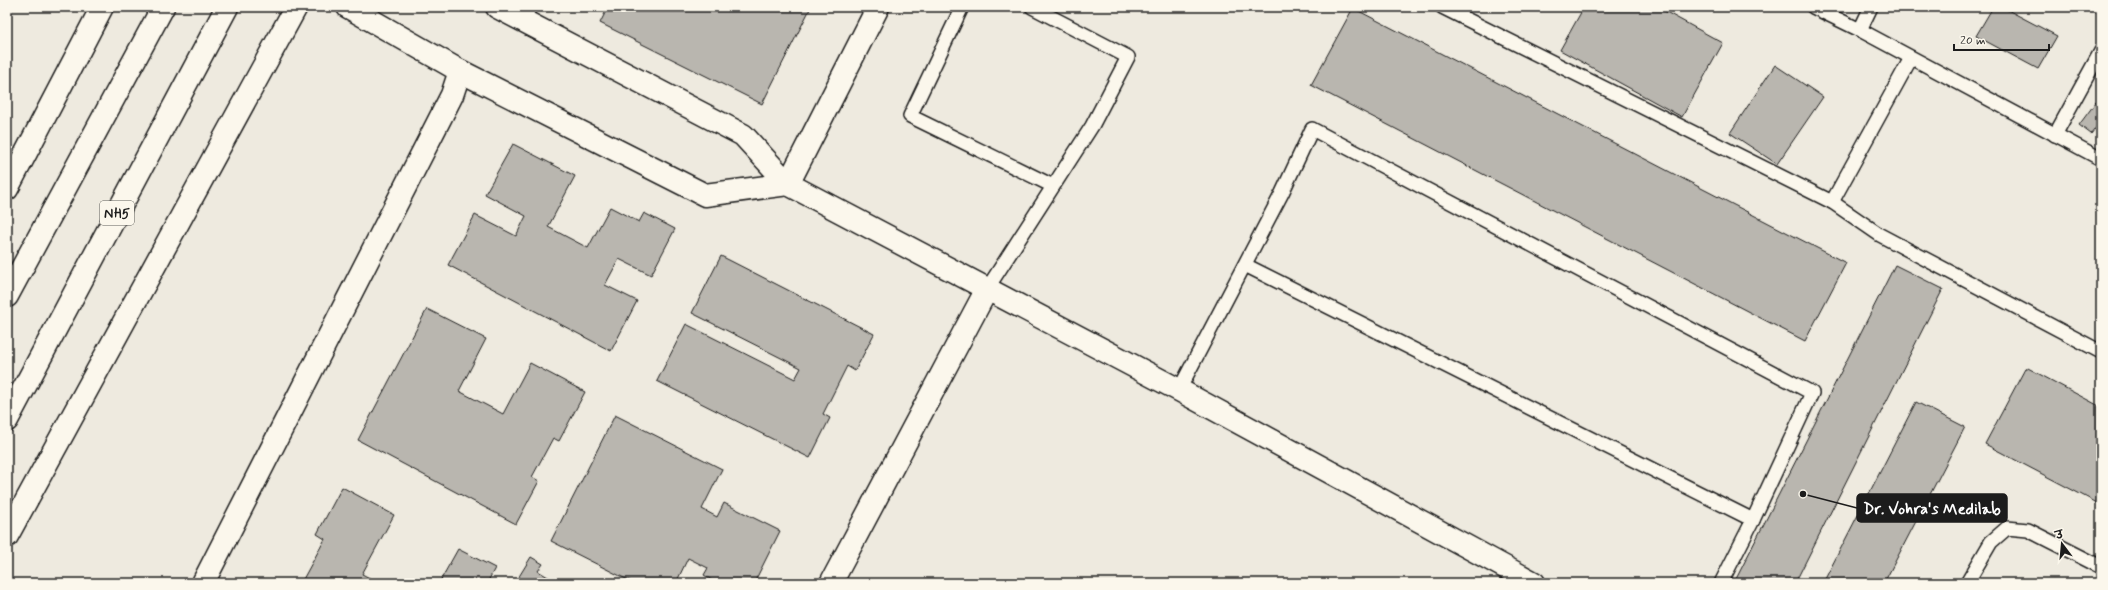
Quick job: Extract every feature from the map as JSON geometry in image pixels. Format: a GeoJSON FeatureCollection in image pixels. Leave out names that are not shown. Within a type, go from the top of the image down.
{"type":"FeatureCollection","features":[{"type":"Feature","properties":{"kind":"main road"},"geometry":{"type":"LineString","coordinates":[[7,189],[102,7]]}},
{"type":"Feature","properties":{"kind":"main road"},"geometry":{"type":"LineString","coordinates":[[7,296],[163,7]]}},
{"type":"Feature","properties":{"kind":"main road","name":"NH5"},"geometry":{"type":"LineString","coordinates":[[7,420],[227,7]]}},
{"type":"Feature","properties":{"kind":"main road"},"geometry":{"type":"LineString","coordinates":[[7,536],[296,7]]}},
{"type":"Feature","properties":{"kind":"main road"},"geometry":{"type":"LineString","coordinates":[[348,7],[460,70],[705,195],[788,184]]}},
{"type":"Feature","properties":{"kind":"main road"},"geometry":{"type":"LineString","coordinates":[[497,7],[526,13],[743,135],[788,184],[1179,390],[1530,582]]}},
{"type":"Feature","properties":{"kind":"main road"},"geometry":{"type":"LineString","coordinates":[[788,184],[878,7]]}},
{"type":"Feature","properties":{"kind":"main road"},"geometry":{"type":"LineString","coordinates":[[203,583],[452,95],[460,70]]}},
{"type":"Feature","properties":{"kind":"main road"},"geometry":{"type":"LineString","coordinates":[[831,583],[987,290]]}},
{"type":"Feature","properties":{"kind":"lane"},"geometry":{"type":"LineString","coordinates":[[962,7],[910,116],[1053,186]]}},
{"type":"Feature","properties":{"kind":"lane"},"geometry":{"type":"LineString","coordinates":[[987,290],[1092,126],[1128,57],[1032,7]]}},
{"type":"Feature","properties":{"kind":"lane"},"geometry":{"type":"LineString","coordinates":[[1442,7],[1832,202],[1880,236],[2101,352]]}},
{"type":"Feature","properties":{"kind":"lane"},"geometry":{"type":"LineString","coordinates":[[1813,7],[1860,30],[2101,160]]}},
{"type":"Feature","properties":{"kind":"lane"},"geometry":{"type":"LineString","coordinates":[[1860,30],[1870,7]]}},
{"type":"Feature","properties":{"kind":"lane"},"geometry":{"type":"LineString","coordinates":[[2055,135],[2101,51]]}},
{"type":"Feature","properties":{"kind":"lane"},"geometry":{"type":"LineString","coordinates":[[1832,202],[1911,58]]}},
{"type":"Feature","properties":{"kind":"lane"},"geometry":{"type":"LineString","coordinates":[[1179,390],[1245,265],[1312,129],[1812,393],[1753,520],[1721,583]]}},
{"type":"Feature","properties":{"kind":"lane"},"geometry":{"type":"LineString","coordinates":[[1245,265],[1753,520]]}},
{"type":"Feature","properties":{"kind":"lane"},"geometry":{"type":"LineString","coordinates":[[1968,583],[1991,542],[2007,528],[2028,530],[2101,567]]}},
{"type":"Feature","properties":{"kind":"building"},"geometry":{"type":"Polygon","coordinates":[[[608,7],[811,7],[762,104],[600,23],[608,7]]]}},
{"type":"Feature","properties":{"kind":"building"},"geometry":{"type":"Polygon","coordinates":[[[1584,7],[1657,7],[1723,43],[1682,117],[1560,50],[1584,7]]]}},
{"type":"Feature","properties":{"kind":"building"},"geometry":{"type":"Polygon","coordinates":[[[1993,7],[2002,7],[2057,36],[2038,69],[1976,36],[1993,7]]]}},
{"type":"Feature","properties":{"kind":"building"},"geometry":{"type":"Polygon","coordinates":[[[1353,8],[1846,263],[1805,341],[1311,85],[1353,8]]]}},
{"type":"Feature","properties":{"kind":"building"},"geometry":{"type":"Polygon","coordinates":[[[1775,65],[1823,97],[1777,164],[1730,133],[1775,65]]]}},
{"type":"Feature","properties":{"kind":"building"},"geometry":{"type":"Polygon","coordinates":[[[2096,102],[2101,105],[2101,121],[2091,134],[2079,125],[2096,102]]]}},
{"type":"Feature","properties":{"kind":"building"},"geometry":{"type":"Polygon","coordinates":[[[513,144],[575,176],[548,227],[588,248],[610,207],[639,222],[644,213],[675,229],[651,275],[619,259],[605,285],[637,301],[611,351],[448,265],[475,215],[516,236],[526,216],[485,194],[513,144]]]}},
{"type":"Feature","properties":{"kind":"building"},"geometry":{"type":"Polygon","coordinates":[[[721,256],[874,334],[855,371],[847,366],[823,414],[830,418],[810,458],[657,381],[686,324],[795,379],[801,368],[692,313],[721,256]]]}},
{"type":"Feature","properties":{"kind":"building"},"geometry":{"type":"Polygon","coordinates":[[[1895,265],[1943,289],[1795,583],[1734,583],[1895,265]]]}},
{"type":"Feature","properties":{"kind":"building"},"geometry":{"type":"Polygon","coordinates":[[[427,309],[486,339],[459,391],[503,414],[530,363],[585,392],[559,441],[553,438],[532,477],[539,481],[516,524],[358,440],[427,309]]]}},
{"type":"Feature","properties":{"kind":"building"},"geometry":{"type":"Polygon","coordinates":[[[2026,367],[2101,407],[2101,505],[1985,444],[2026,367]]]}},
{"type":"Feature","properties":{"kind":"building"},"geometry":{"type":"Polygon","coordinates":[[[1916,402],[1965,427],[1884,583],[1823,583],[1916,402]]]}},
{"type":"Feature","properties":{"kind":"building"},"geometry":{"type":"Polygon","coordinates":[[[615,415],[722,469],[702,509],[717,517],[724,503],[780,531],[754,583],[716,583],[704,575],[708,568],[688,558],[676,583],[634,583],[551,541],[615,415]]]}},
{"type":"Feature","properties":{"kind":"building"},"geometry":{"type":"Polygon","coordinates":[[[342,487],[394,515],[362,574],[379,583],[301,583],[325,539],[317,534],[342,487]]]}},
{"type":"Feature","properties":{"kind":"building"},"geometry":{"type":"Polygon","coordinates":[[[458,549],[495,568],[487,583],[439,583],[458,549]]]}},
{"type":"Feature","properties":{"kind":"building"},"geometry":{"type":"Polygon","coordinates":[[[531,557],[543,564],[538,571],[558,583],[515,583],[531,557]]]}},
{"type":"Feature","properties":{"kind":"place","name":"Dr. Vohra's Medilab"},"geometry":{"type":"Point","coordinates":[1803,494]}}]}
